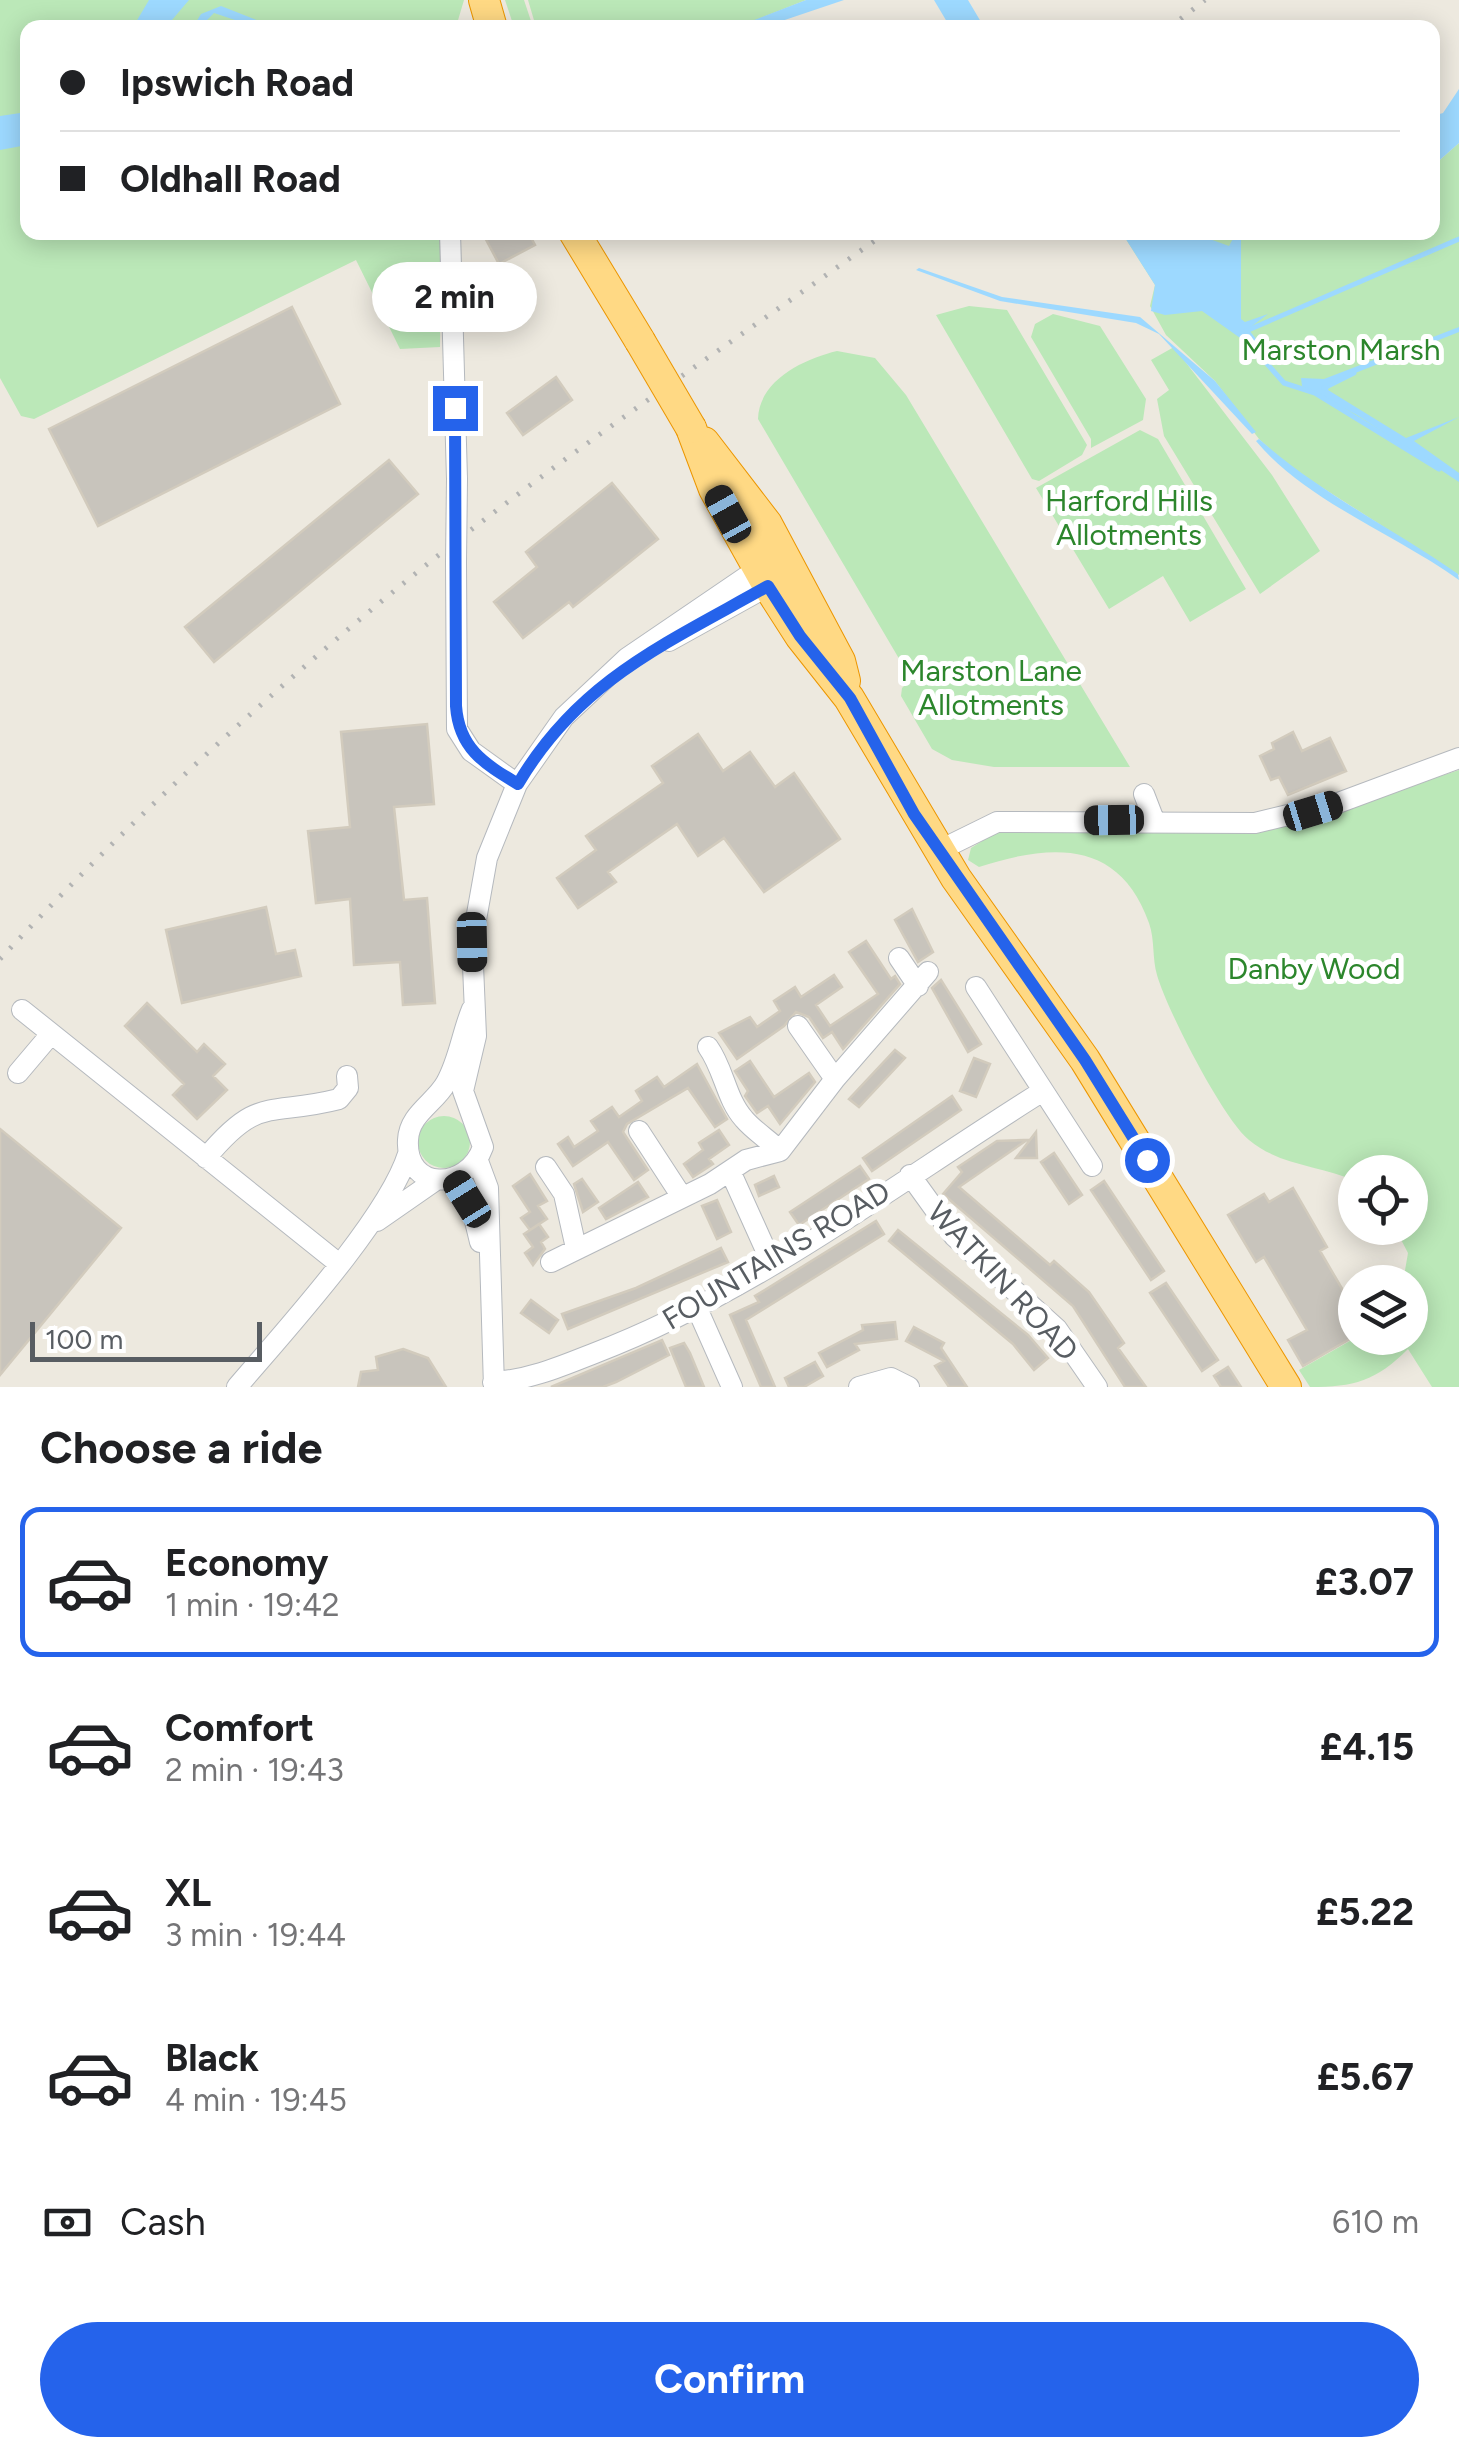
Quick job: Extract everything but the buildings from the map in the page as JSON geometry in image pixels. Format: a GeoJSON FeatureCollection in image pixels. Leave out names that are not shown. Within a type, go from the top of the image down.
{"type":"FeatureCollection","features":[{"type":"Feature","properties":{"kind":"highway"},"geometry":{"type":"LineString","coordinates":[[579,240],[691,428],[714,489],[772,572]]}},
{"type":"Feature","properties":{"kind":"highway"},"geometry":{"type":"LineString","coordinates":[[691,428],[712,452],[800,636],[850,698],[938,851],[1085,1060],[1286,1387]]}},
{"type":"Feature","properties":{"kind":"street"},"geometry":{"type":"LineString","coordinates":[[450,240],[457,480],[457,729],[471,752],[518,784]]}},
{"type":"Feature","properties":{"kind":"street"},"geometry":{"type":"LineString","coordinates":[[494,1384],[488,1188],[478,1161],[482,1136],[469,1114],[463,1090],[476,1036],[472,942],[480,888],[518,784],[538,749],[584,698],[772,572]]}},
{"type":"Feature","properties":{"kind":"street"},"geometry":{"type":"LineString","coordinates":[[938,851],[997,822],[1255,823],[1338,803],[1459,758]]}},
{"type":"Feature","properties":{"kind":"street"},"geometry":{"type":"LineString","coordinates":[[1144,794],[1154,820]]}},
{"type":"Feature","properties":{"kind":"street"},"geometry":{"type":"LineString","coordinates":[[551,1262],[731,1173],[746,1160],[780,1151],[834,1079],[923,979],[899,958]]}},
{"type":"Feature","properties":{"kind":"street"},"geometry":{"type":"LineString","coordinates":[[976,987],[1092,1166]]}},
{"type":"Feature","properties":{"kind":"street"},"geometry":{"type":"LineString","coordinates":[[237,1387],[358,1238],[400,1178],[408,1154],[409,1130],[445,1086],[472,1009]]}},
{"type":"Feature","properties":{"kind":"street"},"geometry":{"type":"LineString","coordinates":[[22,1010],[338,1263]]}},
{"type":"Feature","properties":{"kind":"street"},"geometry":{"type":"LineString","coordinates":[[798,1026],[834,1079]]}},
{"type":"Feature","properties":{"kind":"street"},"geometry":{"type":"LineString","coordinates":[[18,1073],[51,1034]]}},
{"type":"Feature","properties":{"kind":"street"},"geometry":{"type":"LineString","coordinates":[[708,1047],[723,1068],[732,1101],[746,1122],[780,1151]]}},
{"type":"Feature","properties":{"kind":"street"},"geometry":{"type":"LineString","coordinates":[[206,1158],[248,1115],[271,1106],[339,1099],[348,1088],[347,1076]]}},
{"type":"Feature","properties":{"kind":"street","name":"FOUNTAINS ROAD"},"geometry":{"type":"LineString","coordinates":[[494,1384],[561,1366],[628,1340],[696,1306],[772,1264],[1043,1091]]}},
{"type":"Feature","properties":{"kind":"street"},"geometry":{"type":"LineString","coordinates":[[425,1108],[452,1105],[469,1114]]}},
{"type":"Feature","properties":{"kind":"street"},"geometry":{"type":"LineString","coordinates":[[639,1131],[682,1197]]}},
{"type":"Feature","properties":{"kind":"street"},"geometry":{"type":"LineString","coordinates":[[408,1154],[425,1175],[445,1180],[473,1213],[488,1284]]}},
{"type":"Feature","properties":{"kind":"street"},"geometry":{"type":"LineString","coordinates":[[358,1238],[400,1201],[478,1161]]}},
{"type":"Feature","properties":{"kind":"street"},"geometry":{"type":"LineString","coordinates":[[546,1166],[564,1194],[576,1248]]}},
{"type":"Feature","properties":{"kind":"street"},"geometry":{"type":"LineString","coordinates":[[731,1173],[772,1264]]}},
{"type":"Feature","properties":{"kind":"street","name":"WATKIN ROAD"},"geometry":{"type":"LineString","coordinates":[[910,1175],[954,1236],[1056,1330],[1097,1387]]}},
{"type":"Feature","properties":{"kind":"street"},"geometry":{"type":"LineString","coordinates":[[696,1306],[732,1387]]}},
{"type":"Feature","properties":{"kind":"street"},"geometry":{"type":"LineString","coordinates":[[859,1387],[890,1378],[909,1387]]}},
{"type":"Feature","properties":{"kind":"green space"},"geometry":{"type":"Polygon","coordinates":[[[0,0],[464,0],[458,20],[20,20],[20,240],[441,240],[440,347],[400,349],[356,260],[34,419],[21,416],[0,378],[0,0]]]}},
{"type":"Feature","properties":{"kind":"green space"},"geometry":{"type":"Polygon","coordinates":[[[505,0],[524,0],[531,20],[512,20],[505,0]]]}},
{"type":"Feature","properties":{"kind":"green space"},"geometry":{"type":"Polygon","coordinates":[[[528,0],[806,0],[756,20],[534,20],[528,0]]]}},
{"type":"Feature","properties":{"kind":"green space","name":"Marston Marsh"},"geometry":{"type":"Polygon","coordinates":[[[1459,143],[1459,575],[1290,467],[1259,439],[1215,381],[1166,335],[1150,306],[1155,285],[1126,240],[1440,240],[1440,160],[1459,143]]]}},
{"type":"Feature","properties":{"kind":"green space","name":"Harford Hills Allotments"},"geometry":{"type":"Polygon","coordinates":[[[969,306],[1007,310],[1087,445],[1082,455],[1039,481],[1032,479],[936,315],[969,306]]]}},
{"type":"Feature","properties":{"kind":"green space","name":"Harford Hills Allotments"},"geometry":{"type":"Polygon","coordinates":[[[1053,314],[1100,326],[1146,399],[1143,420],[1091,448],[1091,439],[1031,337],[1035,324],[1053,314]]]}},
{"type":"Feature","properties":{"kind":"green space","name":"Harford Hills Allotments"},"geometry":{"type":"Polygon","coordinates":[[[1174,347],[1272,475],[1320,551],[1260,594],[1164,436],[1157,399],[1169,390],[1151,360],[1174,347]]]}},
{"type":"Feature","properties":{"kind":"green space","name":"Marston Lane Allotments"},"geometry":{"type":"Polygon","coordinates":[[[837,351],[875,358],[906,395],[1130,767],[994,767],[952,760],[932,749],[901,696],[902,688],[911,679],[758,419],[760,405],[775,382],[798,366],[837,351]]]}},
{"type":"Feature","properties":{"kind":"green space","name":"Harford Hills Allotments"},"geometry":{"type":"Polygon","coordinates":[[[1140,430],[1158,439],[1246,589],[1190,622],[1163,576],[1109,609],[1036,488],[1140,430]]]}},
{"type":"Feature","properties":{"kind":"green space","name":"Danby Wood"},"geometry":{"type":"Polygon","coordinates":[[[1459,770],[1459,1387],[1432,1387],[1412,1355],[1428,1355],[1428,1265],[1406,1265],[1408,1253],[1404,1245],[1428,1245],[1428,1155],[1338,1155],[1338,1175],[1261,1149],[1225,1110],[1184,1037],[1157,975],[1149,923],[1136,895],[1120,875],[1079,854],[1031,854],[979,867],[968,860],[971,848],[995,833],[1351,806],[1459,770]]]}},
{"type":"Feature","properties":{"kind":"green space"},"geometry":{"type":"Polygon","coordinates":[[[444,1116],[462,1124],[470,1142],[462,1160],[444,1168],[426,1160],[418,1142],[426,1124],[444,1116]]]}},
{"type":"Feature","properties":{"kind":"green space","name":"Danby Wood"},"geometry":{"type":"Polygon","coordinates":[[[1338,1348],[1338,1355],[1401,1355],[1375,1375],[1339,1386],[1310,1387],[1299,1370],[1338,1348]]]}},
{"type":"Feature","properties":{"kind":"water"},"geometry":{"type":"Polygon","coordinates":[[[149,0],[189,0],[172,20],[137,20],[149,0]]]}},
{"type":"Feature","properties":{"kind":"water"},"geometry":{"type":"Polygon","coordinates":[[[806,0],[844,0],[785,20],[754,20],[806,0]]]}},
{"type":"Feature","properties":{"kind":"water"},"geometry":{"type":"Polygon","coordinates":[[[934,0],[968,0],[980,20],[946,20],[934,0]]]}},
{"type":"Feature","properties":{"kind":"water"},"geometry":{"type":"Polygon","coordinates":[[[221,6],[256,20],[235,20],[214,13],[207,20],[197,20],[201,14],[221,6]]]}},
{"type":"Feature","properties":{"kind":"water"},"geometry":{"type":"Polygon","coordinates":[[[1459,89],[1459,143],[1440,160],[1440,114],[1459,89]]]}},
{"type":"Feature","properties":{"kind":"water"},"geometry":{"type":"Polygon","coordinates":[[[20,113],[20,146],[0,150],[0,116],[20,113]]]}},
{"type":"Feature","properties":{"kind":"water"},"geometry":{"type":"Polygon","coordinates":[[[1126,240],[1212,240],[1229,246],[1232,240],[1241,240],[1241,319],[1245,322],[1268,314],[1248,329],[1277,364],[1202,311],[1165,315],[1151,311],[1155,285],[1126,240]]]}},
{"type":"Feature","properties":{"kind":"water"},"geometry":{"type":"Polygon","coordinates":[[[916,270],[1002,297],[1140,317],[1215,381],[1256,432],[1252,434],[1159,334],[1136,323],[1000,301],[916,270]]]}},
{"type":"Feature","properties":{"kind":"water"},"geometry":{"type":"Polygon","coordinates":[[[1459,327],[1459,332],[1330,383],[1328,390],[1406,438],[1459,417],[1414,441],[1459,473],[1459,482],[1357,415],[1302,386],[1301,378],[1324,379],[1459,327]]]}},
{"type":"Feature","properties":{"kind":"water"},"geometry":{"type":"Polygon","coordinates":[[[1259,439],[1331,493],[1458,574],[1459,580],[1300,482],[1256,441],[1259,439]]]}},
{"type":"Feature","properties":{"kind":"waterway"},"geometry":{"type":"LineString","coordinates":[[1246,331],[1459,239]]}},
{"type":"Feature","properties":{"kind":"waterway"},"geometry":{"type":"LineString","coordinates":[[1247,341],[1284,383],[1315,393],[1439,469]]}},
{"type":"Feature","properties":{"kind":"waterway"},"geometry":{"type":"LineString","coordinates":[[1324,388],[1354,373]]}},
{"type":"Feature","properties":{"kind":"railway"},"geometry":{"type":"LineString","coordinates":[[1179,20],[1205,0]]}},
{"type":"Feature","properties":{"kind":"railway"},"geometry":{"type":"LineString","coordinates":[[0,959],[198,762],[410,578],[586,445],[876,240]]}},
{"type":"Feature","properties":{"kind":"route"},"geometry":{"type":"LineString","coordinates":[[455,408],[457,729],[471,752],[518,784],[538,749],[584,698],[673,638],[768,586],[824,670],[850,698],[914,814],[1085,1060],[1147,1160]]}}]}
